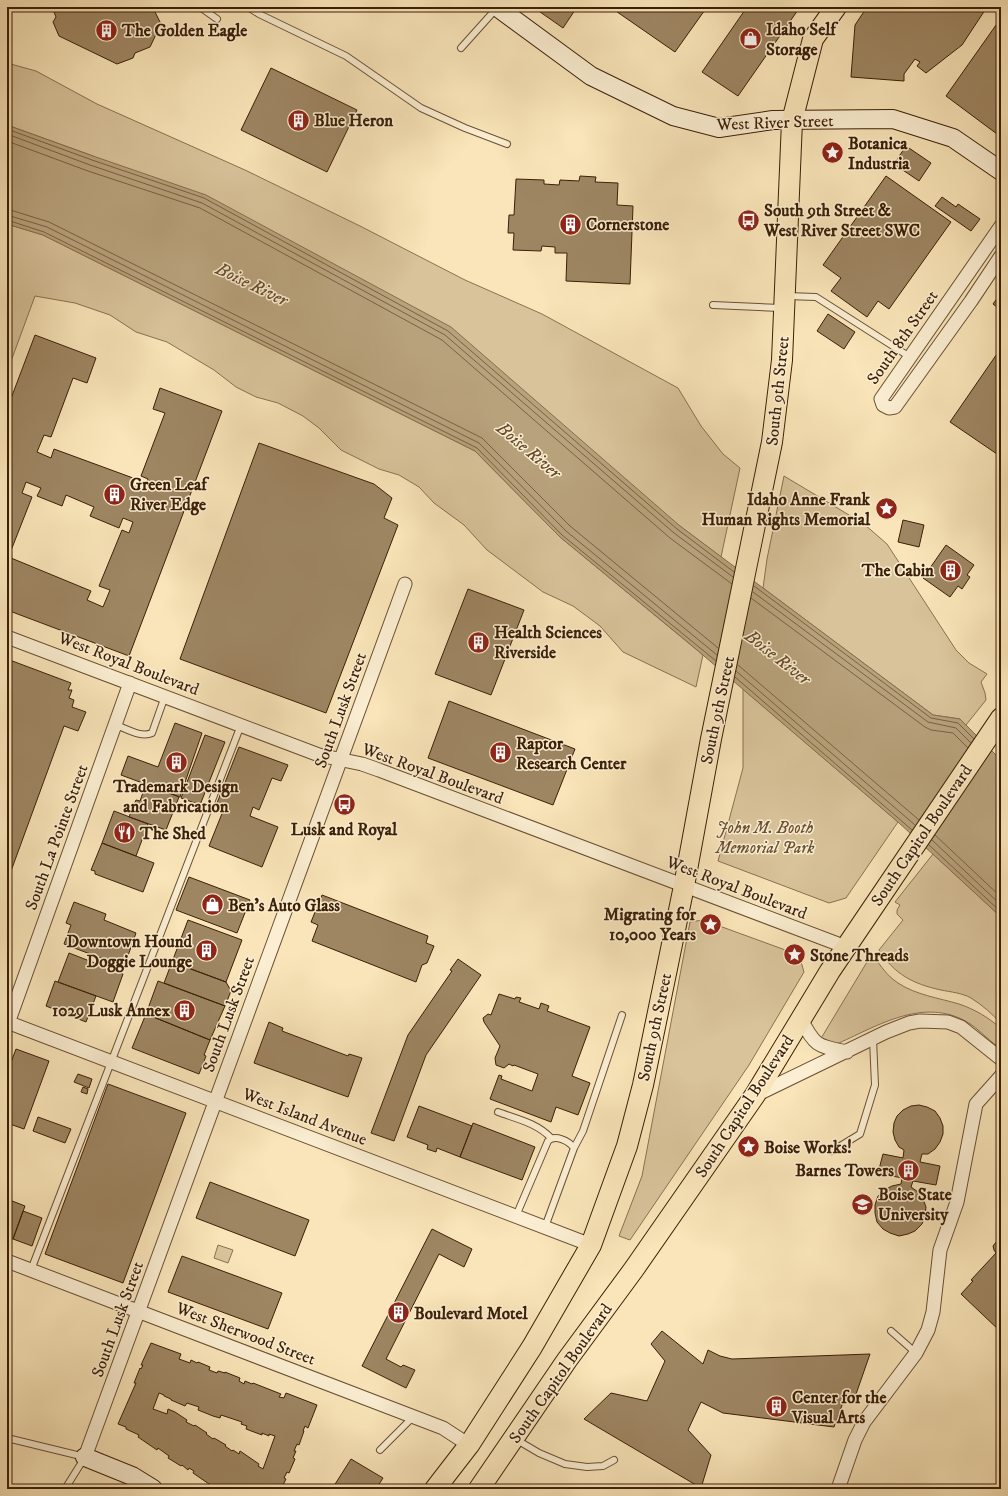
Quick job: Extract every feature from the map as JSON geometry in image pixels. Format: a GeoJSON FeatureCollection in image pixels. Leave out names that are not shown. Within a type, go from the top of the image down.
{"type":"FeatureCollection","features":[{"type":"Feature","properties":{"kind":"main road","name":"West River Street"},"geometry":{"type":"LineString","coordinates":[[498,7],[591,76],[672,116],[719,128],[774,120],[893,119],[953,138],[1001,171]]}},
{"type":"Feature","properties":{"kind":"main road","name":"South 9th Street"},"geometry":{"type":"LineString","coordinates":[[591,1245],[627,1146],[643,1085],[684,886],[711,739],[770,459],[782,360],[792,121],[813,39],[836,7]]}},
{"type":"Feature","properties":{"kind":"main road","name":"South Capitol Boulevard"},"geometry":{"type":"LineString","coordinates":[[478,1489],[754,1095],[846,947],[1001,718]]}},
{"type":"Feature","properties":{"kind":"main road","name":"South Capitol Boulevard"},"geometry":{"type":"LineString","coordinates":[[435,1489],[469,1445],[532,1347],[591,1245]]}},
{"type":"Feature","properties":{"kind":"main road"},"geometry":{"type":"LineString","coordinates":[[85,1457],[132,1476],[153,1489]]}},
{"type":"Feature","properties":{"kind":"street","name":"South 8th Street"},"geometry":{"type":"LineString","coordinates":[[1001,226],[881,399],[883,404],[889,408],[896,407],[1001,256]]}},
{"type":"Feature","properties":{"kind":"street","name":"South Lusk Street"},"geometry":{"type":"LineString","coordinates":[[85,1457],[405,584]]}},
{"type":"Feature","properties":{"kind":"street","name":"West Royal Boulevard"},"geometry":{"type":"LineString","coordinates":[[7,637],[319,755],[341,759],[379,770],[846,947]]}},
{"type":"Feature","properties":{"kind":"street","name":"South La Pointe Street"},"geometry":{"type":"LineString","coordinates":[[7,1023],[130,683]]}},
{"type":"Feature","properties":{"kind":"street"},"geometry":{"type":"LineString","coordinates":[[801,1019],[809,1035],[820,1046],[847,1052]]}},
{"type":"Feature","properties":{"kind":"street"},"geometry":{"type":"LineString","coordinates":[[754,1095],[872,1039],[909,1023],[920,1021],[948,1022],[961,1027],[1001,1060]]}},
{"type":"Feature","properties":{"kind":"street","name":"West Island Avenue"},"geometry":{"type":"LineString","coordinates":[[7,1023],[591,1245]]}},
{"type":"Feature","properties":{"kind":"street"},"geometry":{"type":"LineString","coordinates":[[838,1489],[855,1440],[864,1422],[916,1353],[928,1330],[933,1312],[940,1250],[957,1202],[976,1104],[1001,1076]]}},
{"type":"Feature","properties":{"kind":"street","name":"West Sherwood Street"},"geometry":{"type":"LineString","coordinates":[[7,1261],[444,1428],[469,1445]]}},
{"type":"Feature","properties":{"kind":"lane"},"geometry":{"type":"LineString","coordinates":[[200,7],[216,19]]}},
{"type":"Feature","properties":{"kind":"lane"},"geometry":{"type":"LineString","coordinates":[[248,7],[259,14],[346,56],[421,108],[476,133],[507,144]]}},
{"type":"Feature","properties":{"kind":"lane"},"geometry":{"type":"LineString","coordinates":[[461,48],[498,7]]}},
{"type":"Feature","properties":{"kind":"lane"},"geometry":{"type":"LineString","coordinates":[[713,305],[784,302],[816,297],[910,357]]}},
{"type":"Feature","properties":{"kind":"lane"},"geometry":{"type":"LineString","coordinates":[[116,725],[141,735],[146,735],[152,732],[165,696]]}},
{"type":"Feature","properties":{"kind":"lane"},"geometry":{"type":"LineString","coordinates":[[31,1270],[241,725]]}},
{"type":"Feature","properties":{"kind":"lane"},"geometry":{"type":"LineString","coordinates":[[545,1227],[574,1148],[583,1130],[622,1015]]}},
{"type":"Feature","properties":{"kind":"lane"},"geometry":{"type":"LineString","coordinates":[[832,1151],[860,1134],[875,1085],[872,1039]]}},
{"type":"Feature","properties":{"kind":"lane"},"geometry":{"type":"LineString","coordinates":[[498,1112],[536,1126],[551,1138],[566,1142],[574,1148]]}},
{"type":"Feature","properties":{"kind":"lane"},"geometry":{"type":"LineString","coordinates":[[516,1216],[548,1141],[551,1138]]}},
{"type":"Feature","properties":{"kind":"lane"},"geometry":{"type":"LineString","coordinates":[[891,1331],[916,1353]]}},
{"type":"Feature","properties":{"kind":"lane"},"geometry":{"type":"LineString","coordinates":[[380,1450],[413,1417]]}},
{"type":"Feature","properties":{"kind":"lane"},"geometry":{"type":"LineString","coordinates":[[7,1438],[85,1457],[65,1489]]}},
{"type":"Feature","properties":{"kind":"lane"},"geometry":{"type":"LineString","coordinates":[[514,1438],[539,1453],[565,1464],[587,1467],[603,1466],[614,1460]]}},
{"type":"Feature","properties":{"kind":"green space"},"geometry":{"type":"Polygon","coordinates":[[[7,63],[36,71],[97,104],[245,170],[360,226],[465,280],[542,314],[678,388],[701,426],[723,454],[740,468],[721,557],[680,526],[93,156],[7,125],[7,63]]]}},
{"type":"Feature","properties":{"kind":"green space"},"geometry":{"type":"Polygon","coordinates":[[[7,224],[43,235],[475,451],[560,537],[703,655],[696,687],[623,652],[600,626],[573,606],[543,592],[487,550],[464,525],[434,503],[419,487],[399,475],[379,469],[341,450],[319,428],[303,416],[278,403],[256,397],[236,387],[214,370],[167,342],[136,332],[110,315],[75,303],[35,296],[7,372],[7,224]]]}},
{"type":"Feature","properties":{"kind":"green space"},"geometry":{"type":"Polygon","coordinates":[[[784,476],[864,524],[887,544],[956,650],[969,663],[987,674],[981,682],[986,700],[966,725],[960,719],[933,715],[763,588],[767,559],[784,476]]]}},
{"type":"Feature","properties":{"kind":"green space","name":"John M. Booth Memorial Park"},"geometry":{"type":"Polygon","coordinates":[[[743,689],[898,822],[846,898],[829,903],[718,861],[743,768],[743,689]]]}},
{"type":"Feature","properties":{"kind":"green space"},"geometry":{"type":"Polygon","coordinates":[[[933,854],[1001,917],[1001,1024],[987,1010],[968,996],[931,988],[905,977],[891,966],[879,950],[903,920],[897,914],[897,910],[900,905],[895,902],[933,854]]]}},
{"type":"Feature","properties":{"kind":"green space"},"geometry":{"type":"Polygon","coordinates":[[[703,920],[799,955],[804,972],[749,1065],[630,1240],[619,1236],[642,1176],[690,922],[703,920]]]}},
{"type":"Feature","properties":{"kind":"green space"},"geometry":{"type":"Polygon","coordinates":[[[870,957],[874,957],[890,977],[905,987],[965,1006],[987,1018],[1001,1029],[1001,1048],[967,1022],[951,1015],[934,1012],[902,1016],[839,1043],[834,1044],[820,1040],[870,957]]]}},
{"type":"Feature","properties":{"kind":"green space"},"geometry":{"type":"Polygon","coordinates":[[[218,1245],[233,1250],[228,1263],[214,1258],[218,1245]]]}},
{"type":"Feature","properties":{"kind":"water","name":"Boise River"},"geometry":{"type":"Polygon","coordinates":[[[7,125],[206,195],[451,327],[680,526],[933,715],[960,719],[1001,760],[1001,917],[898,822],[690,644],[560,537],[475,451],[43,235],[7,224],[7,125]]]}},
{"type":"Feature","properties":{"kind":"building","name":"The Golden Eagle"},"geometry":{"type":"Polygon","coordinates":[[[52,7],[156,7],[154,10],[161,24],[150,47],[135,53],[133,58],[117,64],[59,36],[53,22],[56,17],[52,7]]]}},
{"type":"Feature","properties":{"kind":"building"},"geometry":{"type":"Polygon","coordinates":[[[533,7],[577,7],[563,28],[533,7]]]}},
{"type":"Feature","properties":{"kind":"building"},"geometry":{"type":"Polygon","coordinates":[[[610,7],[707,7],[675,52],[610,7]]]}},
{"type":"Feature","properties":{"kind":"building","name":"Idaho Self Storage"},"geometry":{"type":"Polygon","coordinates":[[[747,7],[800,7],[738,96],[702,72],[747,7]]]}},
{"type":"Feature","properties":{"kind":"building"},"geometry":{"type":"Polygon","coordinates":[[[867,7],[987,7],[962,45],[926,73],[917,66],[920,62],[915,59],[904,74],[904,81],[851,77],[855,25],[867,7]]]}},
{"type":"Feature","properties":{"kind":"building"},"geometry":{"type":"Polygon","coordinates":[[[1001,18],[1001,137],[946,96],[1001,18]]]}},
{"type":"Feature","properties":{"kind":"building","name":"Blue Heron"},"geometry":{"type":"Polygon","coordinates":[[[271,68],[357,110],[327,172],[241,130],[271,68]]]}},
{"type":"Feature","properties":{"kind":"building"},"geometry":{"type":"Polygon","coordinates":[[[906,146],[931,163],[919,181],[894,164],[906,146]]]}},
{"type":"Feature","properties":{"kind":"building","name":"Cornerstone"},"geometry":{"type":"Polygon","coordinates":[[[580,176],[596,177],[595,182],[618,183],[617,205],[633,206],[630,284],[566,281],[567,253],[555,253],[555,247],[542,246],[541,251],[513,250],[514,233],[508,233],[509,215],[514,215],[516,179],[544,180],[544,184],[559,185],[560,180],[579,181],[580,176]]]}},
{"type":"Feature","properties":{"kind":"building"},"geometry":{"type":"Polygon","coordinates":[[[886,176],[951,222],[889,309],[878,301],[867,317],[831,291],[841,278],[823,265],[886,176]]]}},
{"type":"Feature","properties":{"kind":"building"},"geometry":{"type":"Polygon","coordinates":[[[942,197],[956,207],[958,204],[980,219],[971,231],[935,206],[942,197]]]}},
{"type":"Feature","properties":{"kind":"building"},"geometry":{"type":"Polygon","coordinates":[[[1001,293],[1001,310],[993,304],[1001,293]]]}},
{"type":"Feature","properties":{"kind":"building"},"geometry":{"type":"Polygon","coordinates":[[[828,314],[855,332],[844,349],[817,331],[828,314]]]}},
{"type":"Feature","properties":{"kind":"building","name":"Green Leaf River Edge"},"geometry":{"type":"Polygon","coordinates":[[[35,335],[96,358],[87,383],[73,378],[51,437],[44,435],[37,452],[51,458],[54,449],[133,478],[131,485],[144,490],[148,479],[141,476],[165,413],[153,409],[160,388],[222,411],[129,656],[7,610],[7,566],[11,558],[91,591],[87,600],[103,607],[110,590],[99,586],[122,530],[129,533],[133,522],[123,518],[119,528],[90,516],[94,507],[66,495],[62,506],[37,496],[41,488],[26,482],[22,493],[32,497],[10,553],[7,552],[7,409],[35,335]]]}},
{"type":"Feature","properties":{"kind":"building"},"geometry":{"type":"Polygon","coordinates":[[[1001,348],[1001,449],[997,454],[950,422],[1001,348]]]}},
{"type":"Feature","properties":{"kind":"building"},"geometry":{"type":"Polygon","coordinates":[[[259,443],[374,484],[392,498],[384,518],[398,525],[326,713],[180,659],[259,443]]]}},
{"type":"Feature","properties":{"kind":"building"},"geometry":{"type":"Polygon","coordinates":[[[903,520],[924,525],[919,547],[898,542],[903,520]]]}},
{"type":"Feature","properties":{"kind":"building","name":"The Cabin"},"geometry":{"type":"Polygon","coordinates":[[[946,545],[974,565],[967,575],[970,577],[962,589],[958,586],[950,597],[923,578],[946,545]]]}},
{"type":"Feature","properties":{"kind":"building","name":"Health Sciences Riverside"},"geometry":{"type":"Polygon","coordinates":[[[468,589],[524,610],[491,695],[435,674],[468,589]]]}},
{"type":"Feature","properties":{"kind":"building"},"geometry":{"type":"Polygon","coordinates":[[[7,659],[71,683],[68,690],[72,690],[69,698],[74,700],[72,707],[86,712],[78,731],[64,726],[7,882],[7,659]]]}},
{"type":"Feature","properties":{"kind":"building","name":"Raptor Research Center"},"geometry":{"type":"Polygon","coordinates":[[[449,701],[575,749],[553,805],[428,758],[449,701]]]}},
{"type":"Feature","properties":{"kind":"building","name":"Trademark Design and Fabrication"},"geometry":{"type":"Polygon","coordinates":[[[175,723],[202,733],[180,797],[121,775],[128,756],[158,767],[175,723]]]}},
{"type":"Feature","properties":{"kind":"building"},"geometry":{"type":"Polygon","coordinates":[[[205,735],[225,742],[200,805],[181,798],[205,735]]]}},
{"type":"Feature","properties":{"kind":"building"},"geometry":{"type":"Polygon","coordinates":[[[239,747],[288,765],[281,781],[272,778],[259,810],[253,807],[250,816],[278,827],[262,867],[209,846],[225,806],[217,803],[239,747]]]}},
{"type":"Feature","properties":{"kind":"building"},"geometry":{"type":"Polygon","coordinates":[[[146,784],[179,797],[166,830],[129,817],[136,800],[140,801],[146,784]]]}},
{"type":"Feature","properties":{"kind":"building","name":"The Shed"},"geometry":{"type":"Polygon","coordinates":[[[114,811],[148,824],[136,856],[102,843],[114,811]]]}},
{"type":"Feature","properties":{"kind":"building"},"geometry":{"type":"Polygon","coordinates":[[[102,843],[154,863],[143,892],[95,874],[95,871],[91,870],[102,843]]]}},
{"type":"Feature","properties":{"kind":"building","name":"Ben's Auto Glass"},"geometry":{"type":"Polygon","coordinates":[[[189,877],[250,900],[237,933],[176,910],[189,877]]]}},
{"type":"Feature","properties":{"kind":"building"},"geometry":{"type":"Polygon","coordinates":[[[322,895],[428,936],[426,943],[434,946],[427,963],[422,965],[416,982],[312,941],[318,925],[311,922],[322,895]]]}},
{"type":"Feature","properties":{"kind":"building"},"geometry":{"type":"Polygon","coordinates":[[[74,902],[106,914],[104,920],[136,933],[124,967],[64,944],[71,925],[66,923],[74,902]]]}},
{"type":"Feature","properties":{"kind":"building","name":"Downtown Hound Doggie Lounge"},"geometry":{"type":"Polygon","coordinates":[[[188,920],[242,940],[226,982],[172,962],[188,920]]]}},
{"type":"Feature","properties":{"kind":"building"},"geometry":{"type":"Polygon","coordinates":[[[69,953],[123,974],[113,1002],[58,982],[69,953]]]}},
{"type":"Feature","properties":{"kind":"building"},"geometry":{"type":"Polygon","coordinates":[[[458,959],[481,975],[426,1055],[394,1141],[371,1133],[408,1035],[452,971],[450,970],[458,959]]]}},
{"type":"Feature","properties":{"kind":"building"},"geometry":{"type":"Polygon","coordinates":[[[172,962],[226,982],[231,991],[225,1006],[164,983],[172,962]]]}},
{"type":"Feature","properties":{"kind":"building"},"geometry":{"type":"Polygon","coordinates":[[[55,981],[96,996],[86,1022],[46,1006],[55,981]]]}},
{"type":"Feature","properties":{"kind":"building","name":"1029 Lusk Annex"},"geometry":{"type":"Polygon","coordinates":[[[158,981],[225,1006],[210,1040],[146,1014],[158,981]]]}},
{"type":"Feature","properties":{"kind":"building"},"geometry":{"type":"Polygon","coordinates":[[[499,994],[515,999],[516,997],[521,998],[519,1002],[539,1009],[541,1003],[549,1006],[547,1011],[590,1027],[572,1076],[590,1083],[578,1115],[556,1107],[551,1122],[490,1099],[499,1075],[502,1076],[501,1079],[532,1091],[538,1074],[514,1065],[509,1064],[504,1068],[496,1065],[495,1058],[500,1046],[484,1022],[483,1018],[488,1014],[491,1015],[499,994]]]}},
{"type":"Feature","properties":{"kind":"building"},"geometry":{"type":"Polygon","coordinates":[[[146,1014],[210,1040],[199,1074],[132,1048],[146,1014]]]}},
{"type":"Feature","properties":{"kind":"building"},"geometry":{"type":"Polygon","coordinates":[[[269,1022],[283,1028],[282,1031],[348,1056],[349,1054],[362,1058],[348,1097],[254,1063],[269,1022]]]}},
{"type":"Feature","properties":{"kind":"building"},"geometry":{"type":"Polygon","coordinates":[[[16,1049],[49,1061],[24,1129],[7,1123],[7,1073],[16,1049]]]}},
{"type":"Feature","properties":{"kind":"building"},"geometry":{"type":"Polygon","coordinates":[[[78,1074],[92,1079],[89,1088],[74,1082],[78,1074]]]}},
{"type":"Feature","properties":{"kind":"building"},"geometry":{"type":"Polygon","coordinates":[[[108,1084],[186,1113],[123,1283],[45,1254],[108,1084]]]}},
{"type":"Feature","properties":{"kind":"building"},"geometry":{"type":"Polygon","coordinates":[[[83,1087],[88,1089],[87,1094],[81,1092],[83,1087]]]}},
{"type":"Feature","properties":{"kind":"building","name":"Barnes Towers"},"geometry":{"type":"Polygon","coordinates":[[[919,1105],[935,1111],[943,1126],[943,1134],[940,1142],[935,1149],[928,1154],[922,1154],[920,1162],[940,1166],[936,1185],[913,1181],[911,1187],[918,1192],[926,1207],[925,1216],[922,1224],[915,1231],[899,1236],[883,1229],[877,1222],[875,1205],[878,1196],[884,1190],[901,1184],[902,1178],[878,1173],[883,1154],[903,1158],[904,1150],[899,1147],[895,1140],[893,1132],[894,1123],[897,1116],[903,1110],[911,1106],[919,1105]]]}},
{"type":"Feature","properties":{"kind":"building"},"geometry":{"type":"Polygon","coordinates":[[[419,1106],[472,1126],[460,1157],[437,1148],[436,1152],[427,1149],[428,1145],[407,1137],[419,1106]]]}},
{"type":"Feature","properties":{"kind":"building"},"geometry":{"type":"Polygon","coordinates":[[[38,1117],[71,1129],[65,1143],[33,1131],[38,1117]]]}},
{"type":"Feature","properties":{"kind":"building"},"geometry":{"type":"Polygon","coordinates":[[[473,1123],[535,1147],[522,1180],[460,1157],[473,1123]]]}},
{"type":"Feature","properties":{"kind":"building"},"geometry":{"type":"Polygon","coordinates":[[[210,1182],[309,1220],[295,1256],[196,1218],[210,1182]]]}},
{"type":"Feature","properties":{"kind":"building"},"geometry":{"type":"Polygon","coordinates":[[[7,1199],[25,1206],[13,1239],[7,1237],[7,1199]]]}},
{"type":"Feature","properties":{"kind":"building"},"geometry":{"type":"Polygon","coordinates":[[[23,1211],[42,1218],[32,1246],[13,1239],[23,1211]]]}},
{"type":"Feature","properties":{"kind":"building","name":"Boulevard Motel"},"geometry":{"type":"Polygon","coordinates":[[[432,1229],[472,1249],[464,1267],[439,1254],[386,1359],[401,1367],[403,1365],[415,1370],[406,1388],[362,1366],[432,1229]]]}},
{"type":"Feature","properties":{"kind":"building"},"geometry":{"type":"Polygon","coordinates":[[[1001,1236],[1001,1332],[961,1294],[973,1281],[971,1280],[996,1253],[993,1246],[1001,1236]]]}},
{"type":"Feature","properties":{"kind":"building"},"geometry":{"type":"Polygon","coordinates":[[[182,1256],[282,1293],[268,1329],[168,1292],[182,1256]]]}},
{"type":"Feature","properties":{"kind":"building","name":"Center for the Visual Arts"},"geometry":{"type":"Polygon","coordinates":[[[662,1331],[703,1364],[708,1350],[720,1356],[732,1359],[870,1354],[855,1397],[845,1397],[834,1427],[723,1413],[701,1402],[688,1430],[711,1455],[701,1488],[584,1419],[611,1393],[647,1401],[665,1361],[651,1344],[662,1331]]]}},
{"type":"Feature","properties":{"kind":"building"},"geometry":{"type":"Polygon","coordinates":[[[151,1343],[181,1354],[179,1359],[190,1363],[191,1360],[197,1363],[198,1362],[210,1367],[209,1370],[217,1373],[218,1371],[225,1372],[240,1378],[239,1381],[244,1384],[245,1381],[252,1384],[253,1383],[281,1394],[279,1397],[284,1398],[286,1393],[317,1405],[308,1428],[305,1426],[299,1445],[297,1444],[294,1451],[296,1451],[293,1458],[295,1459],[289,1473],[287,1472],[284,1478],[286,1479],[283,1489],[218,1489],[219,1487],[214,1484],[212,1486],[193,1473],[194,1471],[189,1468],[188,1470],[182,1465],[181,1466],[168,1458],[169,1456],[158,1448],[157,1450],[138,1437],[139,1435],[118,1424],[136,1383],[134,1383],[140,1368],[141,1369],[143,1365],[141,1365],[151,1343]],[[159,1393],[153,1409],[167,1414],[168,1409],[175,1412],[187,1420],[186,1422],[194,1426],[195,1425],[213,1439],[214,1438],[226,1445],[225,1446],[232,1451],[233,1450],[239,1454],[240,1451],[259,1464],[258,1466],[263,1469],[275,1436],[269,1434],[269,1436],[262,1433],[262,1435],[246,1429],[247,1426],[241,1424],[242,1422],[221,1415],[220,1418],[213,1416],[198,1410],[199,1407],[187,1403],[185,1406],[159,1393]]]}},
{"type":"Feature","properties":{"kind":"building"},"geometry":{"type":"Polygon","coordinates":[[[351,1459],[383,1478],[376,1489],[332,1489],[351,1459]]]}},
{"type":"Feature","properties":{"kind":"place","name":"The Golden Eagle"},"geometry":{"type":"Point","coordinates":[107,30]}},
{"type":"Feature","properties":{"kind":"place","name":"Idaho Self Storage"},"geometry":{"type":"Point","coordinates":[751,39]}},
{"type":"Feature","properties":{"kind":"place","name":"Blue Heron"},"geometry":{"type":"Point","coordinates":[299,120]}},
{"type":"Feature","properties":{"kind":"place","name":"Botanica Industria"},"geometry":{"type":"Point","coordinates":[833,153]}},
{"type":"Feature","properties":{"kind":"place","name":"South 9th Street & West River Street SWC"},"geometry":{"type":"Point","coordinates":[748,220]}},
{"type":"Feature","properties":{"kind":"place","name":"Cornerstone"},"geometry":{"type":"Point","coordinates":[570,224]}},
{"type":"Feature","properties":{"kind":"place","name":"Green Leaf River Edge"},"geometry":{"type":"Point","coordinates":[114,494]}},
{"type":"Feature","properties":{"kind":"place","name":"Idaho Anne Frank Human Rights Memorial"},"geometry":{"type":"Point","coordinates":[886,509]}},
{"type":"Feature","properties":{"kind":"place","name":"The Cabin"},"geometry":{"type":"Point","coordinates":[950,570]}},
{"type":"Feature","properties":{"kind":"place","name":"Health Sciences Riverside"},"geometry":{"type":"Point","coordinates":[479,642]}},
{"type":"Feature","properties":{"kind":"place","name":"Raptor Research Center"},"geometry":{"type":"Point","coordinates":[501,753]}},
{"type":"Feature","properties":{"kind":"place","name":"Trademark Design and Fabrication"},"geometry":{"type":"Point","coordinates":[176,762]}},
{"type":"Feature","properties":{"kind":"place","name":"Lusk and Royal"},"geometry":{"type":"Point","coordinates":[344,805]}},
{"type":"Feature","properties":{"kind":"place","name":"The Shed"},"geometry":{"type":"Point","coordinates":[125,833]}},
{"type":"Feature","properties":{"kind":"place","name":"Ben's Auto Glass"},"geometry":{"type":"Point","coordinates":[213,905]}},
{"type":"Feature","properties":{"kind":"place","name":"Migrating for 10,000 Years"},"geometry":{"type":"Point","coordinates":[711,924]}},
{"type":"Feature","properties":{"kind":"place","name":"Downtown Hound Doggie Lounge"},"geometry":{"type":"Point","coordinates":[207,951]}},
{"type":"Feature","properties":{"kind":"place","name":"Stone Threads"},"geometry":{"type":"Point","coordinates":[794,955]}},
{"type":"Feature","properties":{"kind":"place","name":"1029 Lusk Annex"},"geometry":{"type":"Point","coordinates":[185,1010]}},
{"type":"Feature","properties":{"kind":"place","name":"Boise Works!"},"geometry":{"type":"Point","coordinates":[748,1147]}},
{"type":"Feature","properties":{"kind":"place","name":"Barnes Towers"},"geometry":{"type":"Point","coordinates":[909,1170]}},
{"type":"Feature","properties":{"kind":"place","name":"Boise State University"},"geometry":{"type":"Point","coordinates":[862,1204]}},
{"type":"Feature","properties":{"kind":"place","name":"Boulevard Motel"},"geometry":{"type":"Point","coordinates":[399,1313]}},
{"type":"Feature","properties":{"kind":"place","name":"Center for the Visual Arts"},"geometry":{"type":"Point","coordinates":[777,1407]}}]}
